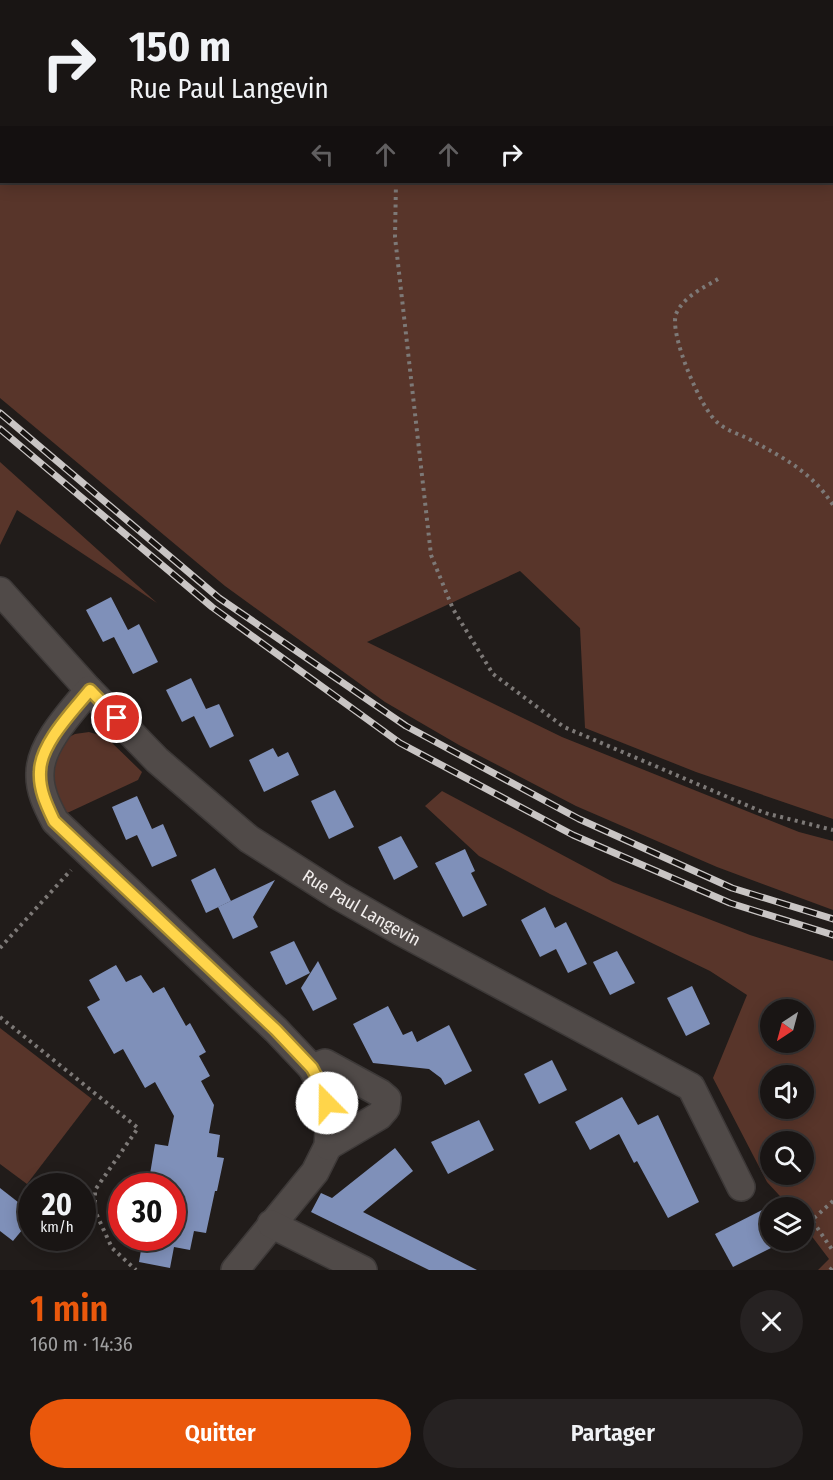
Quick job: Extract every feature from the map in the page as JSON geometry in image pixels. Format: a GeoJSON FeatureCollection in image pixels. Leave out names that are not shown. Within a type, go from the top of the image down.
{"type":"FeatureCollection","features":[{"type":"Feature","properties":{"kind":"street","name":"Rue Paul Langevin"},"geometry":{"type":"LineString","coordinates":[[0,591],[157,760],[249,839],[390,925],[691,1087],[741,1187]]}},
{"type":"Feature","properties":{"kind":"street"},"geometry":{"type":"LineString","coordinates":[[90,690],[63,723],[46,749],[39,772],[43,798],[54,821],[276,1030],[312,1068],[323,1089],[330,1116],[328,1146],[315,1172],[235,1270]]}},
{"type":"Feature","properties":{"kind":"street"},"geometry":{"type":"LineString","coordinates":[[312,1068],[325,1063],[387,1099],[386,1108],[380,1116],[328,1146]]}},
{"type":"Feature","properties":{"kind":"street"},"geometry":{"type":"LineString","coordinates":[[271,1224],[363,1270]]}},
{"type":"Feature","properties":{"kind":"path"},"geometry":{"type":"LineString","coordinates":[[396,183],[395,237],[432,555],[453,609],[493,674],[564,727],[765,813],[833,830]]}},
{"type":"Feature","properties":{"kind":"path"},"geometry":{"type":"LineString","coordinates":[[718,279],[690,296],[677,311],[675,320],[682,355],[694,388],[717,423],[792,462],[823,490],[833,505]]}},
{"type":"Feature","properties":{"kind":"path"},"geometry":{"type":"LineString","coordinates":[[0,948],[87,852]]}},
{"type":"Feature","properties":{"kind":"path"},"geometry":{"type":"LineString","coordinates":[[0,1017],[138,1128],[95,1190],[95,1211],[112,1248],[136,1270]]}},
{"type":"Feature","properties":{"kind":"path"},"geometry":{"type":"LineString","coordinates":[[833,1202],[812,1220],[833,1251]]}},
{"type":"Feature","properties":{"kind":"shaded area"},"geometry":{"type":"Polygon","coordinates":[[[0,183],[833,183],[833,819],[696,772],[585,728],[580,628],[520,571],[367,642],[562,737],[799,832],[833,841],[833,910],[717,867],[576,806],[459,745],[385,702],[225,586],[0,398],[0,183]]]}},
{"type":"Feature","properties":{"kind":"shaded area"},"geometry":{"type":"Polygon","coordinates":[[[0,462],[157,603],[17,510],[0,545],[0,462]]]}},
{"type":"Feature","properties":{"kind":"shaded area"},"geometry":{"type":"Polygon","coordinates":[[[89,732],[106,737],[142,772],[138,780],[65,814],[54,798],[55,762],[62,745],[68,739],[75,734],[89,732]]]}},
{"type":"Feature","properties":{"kind":"shaded area"},"geometry":{"type":"Polygon","coordinates":[[[442,791],[613,882],[750,935],[833,961],[833,1270],[818,1270],[829,1259],[814,1239],[814,1197],[781,1197],[770,1185],[814,1185],[814,1131],[760,1131],[760,1169],[713,1078],[747,995],[710,971],[550,894],[479,856],[425,806],[442,791]]]}},
{"type":"Feature","properties":{"kind":"shaded area"},"geometry":{"type":"Polygon","coordinates":[[[0,1028],[92,1099],[35,1173],[18,1173],[18,1177],[0,1164],[0,1028]]]}},
{"type":"Feature","properties":{"kind":"building"},"geometry":{"type":"Polygon","coordinates":[[[111,597],[128,630],[139,624],[158,662],[133,674],[114,637],[103,642],[86,610],[111,597]]]}},
{"type":"Feature","properties":{"kind":"building"},"geometry":{"type":"Polygon","coordinates":[[[191,678],[206,709],[219,704],[234,736],[210,748],[194,716],[182,722],[166,690],[191,678]]]}},
{"type":"Feature","properties":{"kind":"building"},"geometry":{"type":"Polygon","coordinates":[[[273,748],[278,757],[288,752],[299,775],[264,792],[249,760],[273,748]]]}},
{"type":"Feature","properties":{"kind":"building"},"geometry":{"type":"Polygon","coordinates":[[[335,790],[354,827],[329,839],[311,801],[335,790]]]}},
{"type":"Feature","properties":{"kind":"building"},"geometry":{"type":"Polygon","coordinates":[[[137,796],[152,829],[163,824],[177,856],[152,867],[137,835],[126,840],[112,807],[137,796]]]}},
{"type":"Feature","properties":{"kind":"building"},"geometry":{"type":"Polygon","coordinates":[[[401,836],[418,867],[394,880],[378,847],[401,836]]]}},
{"type":"Feature","properties":{"kind":"building"},"geometry":{"type":"Polygon","coordinates":[[[465,849],[475,871],[471,873],[487,905],[463,917],[435,863],[465,849]]]}},
{"type":"Feature","properties":{"kind":"building"},"geometry":{"type":"Polygon","coordinates":[[[215,868],[231,901],[206,913],[191,880],[215,868]]]}},
{"type":"Feature","properties":{"kind":"building"},"geometry":{"type":"Polygon","coordinates":[[[275,880],[253,917],[258,927],[233,939],[218,907],[275,880]]]}},
{"type":"Feature","properties":{"kind":"building"},"geometry":{"type":"Polygon","coordinates":[[[545,907],[555,928],[566,922],[587,964],[568,973],[556,949],[540,957],[521,920],[545,907]]]}},
{"type":"Feature","properties":{"kind":"building"},"geometry":{"type":"Polygon","coordinates":[[[294,941],[310,973],[286,985],[270,952],[294,941]]]}},
{"type":"Feature","properties":{"kind":"building"},"geometry":{"type":"Polygon","coordinates":[[[617,951],[635,983],[610,995],[593,962],[617,951]]]}},
{"type":"Feature","properties":{"kind":"building"},"geometry":{"type":"Polygon","coordinates":[[[318,961],[337,999],[313,1011],[301,988],[318,961]]]}},
{"type":"Feature","properties":{"kind":"building"},"geometry":{"type":"Polygon","coordinates":[[[116,965],[126,982],[141,975],[153,993],[164,987],[186,1026],[190,1023],[206,1052],[199,1056],[210,1076],[201,1081],[214,1105],[209,1133],[220,1135],[217,1157],[224,1158],[206,1233],[194,1231],[190,1250],[186,1249],[186,1173],[150,1173],[155,1144],[168,1146],[174,1116],[155,1082],[145,1088],[123,1049],[114,1054],[87,1007],[100,1000],[89,980],[116,965]]]}},
{"type":"Feature","properties":{"kind":"building"},"geometry":{"type":"Polygon","coordinates":[[[692,986],[710,1024],[686,1036],[667,998],[692,986]]]}},
{"type":"Feature","properties":{"kind":"building"},"geometry":{"type":"Polygon","coordinates":[[[388,1006],[403,1035],[412,1031],[417,1042],[449,1025],[472,1071],[445,1085],[441,1078],[429,1069],[373,1063],[353,1024],[388,1006]]]}},
{"type":"Feature","properties":{"kind":"building"},"geometry":{"type":"Polygon","coordinates":[[[552,1060],[567,1090],[539,1104],[524,1074],[552,1060]]]}},
{"type":"Feature","properties":{"kind":"building"},"geometry":{"type":"Polygon","coordinates":[[[622,1097],[638,1125],[658,1115],[699,1202],[668,1218],[637,1161],[634,1163],[619,1134],[590,1150],[575,1122],[622,1097]]]}},
{"type":"Feature","properties":{"kind":"building"},"geometry":{"type":"Polygon","coordinates":[[[479,1120],[494,1150],[448,1174],[431,1142],[479,1120]]]}},
{"type":"Feature","properties":{"kind":"building"},"geometry":{"type":"Polygon","coordinates":[[[395,1148],[413,1171],[363,1212],[477,1270],[429,1270],[311,1212],[321,1193],[332,1198],[395,1148]]]}},
{"type":"Feature","properties":{"kind":"building"},"geometry":{"type":"Polygon","coordinates":[[[0,1188],[18,1202],[18,1235],[13,1241],[0,1231],[0,1188]]]}},
{"type":"Feature","properties":{"kind":"building"},"geometry":{"type":"Polygon","coordinates":[[[760,1211],[760,1251],[765,1251],[733,1267],[715,1234],[760,1211]]]}},
{"type":"Feature","properties":{"kind":"building"},"geometry":{"type":"Polygon","coordinates":[[[141,1251],[173,1251],[170,1268],[139,1262],[141,1251]]]}},
{"type":"Feature","properties":{"kind":"railway"},"geometry":{"type":"LineString","coordinates":[[0,413],[219,598],[406,726],[579,819],[732,888],[833,919]]}},
{"type":"Feature","properties":{"kind":"railway"},"geometry":{"type":"LineString","coordinates":[[0,429],[212,607],[400,743],[573,835],[730,903],[833,935]]}},
{"type":"Feature","properties":{"kind":"route"},"geometry":{"type":"LineString","coordinates":[[117,718],[90,690],[63,723],[46,749],[39,772],[43,798],[54,821],[276,1030],[312,1068],[323,1089],[327,1103]]}}]}
